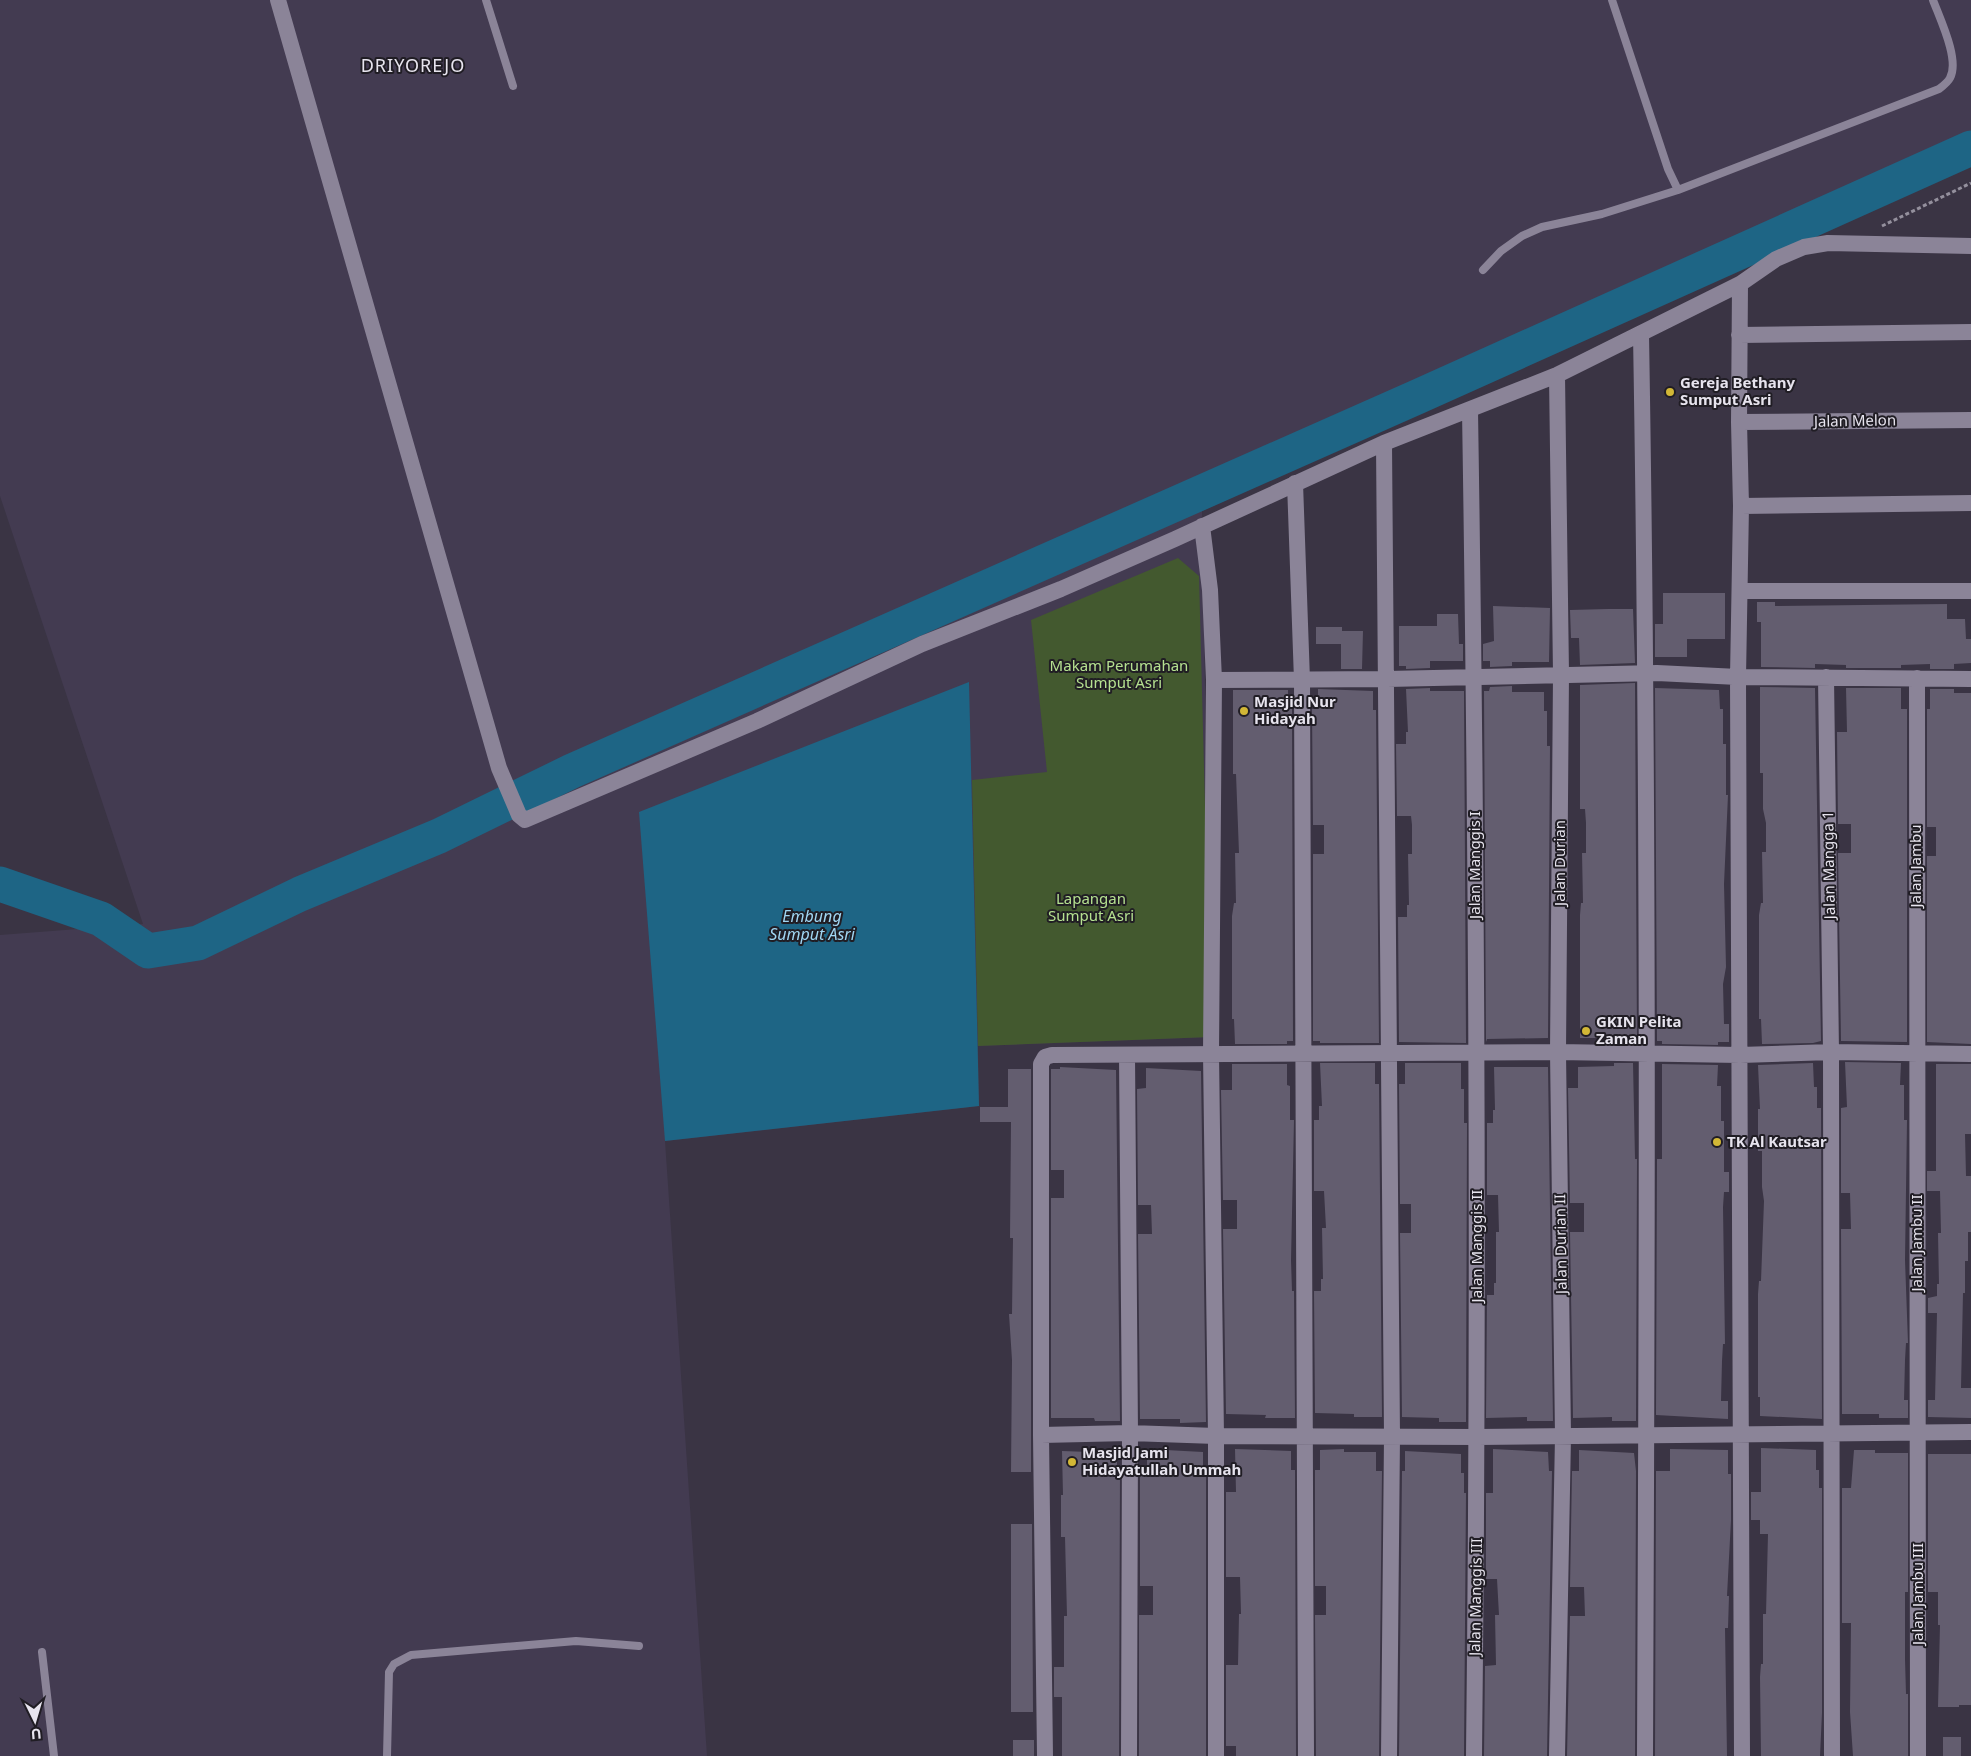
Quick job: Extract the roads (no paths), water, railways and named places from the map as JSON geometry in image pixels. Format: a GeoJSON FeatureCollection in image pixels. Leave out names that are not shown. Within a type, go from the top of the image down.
{"type":"FeatureCollection","features":[{"type":"Feature","properties":{"kind":"street"},"geometry":{"type":"LineString","coordinates":[[278,0],[501,775],[519,815],[527,820],[757,722],[922,644],[1060,589],[1384,443],[1556,375],[1740,284],[1776,259],[1804,247],[1828,243],[1971,246]]}},
{"type":"Feature","properties":{"kind":"street"},"geometry":{"type":"LineString","coordinates":[[1740,284],[1739,422],[1742,506],[1738,677],[1743,1436],[1742,1756]]}},
{"type":"Feature","properties":{"kind":"street"},"geometry":{"type":"LineString","coordinates":[[1739,335],[1971,332]]}},
{"type":"Feature","properties":{"kind":"street"},"geometry":{"type":"LineString","coordinates":[[1641,334],[1647,673],[1648,1053],[1645,1756]]}},
{"type":"Feature","properties":{"kind":"street","name":"Jalan Durian"},"geometry":{"type":"LineString","coordinates":[[1556,375],[1561,674],[1558,1052]]}},
{"type":"Feature","properties":{"kind":"street","name":"Jalan Manggis I"},"geometry":{"type":"LineString","coordinates":[[1470,410],[1474,676],[1476,1054]]}},
{"type":"Feature","properties":{"kind":"street","name":"Jalan Melon"},"geometry":{"type":"LineString","coordinates":[[1739,422],[1971,420]]}},
{"type":"Feature","properties":{"kind":"street"},"geometry":{"type":"LineString","coordinates":[[1384,443],[1392,1436],[1389,1756]]}},
{"type":"Feature","properties":{"kind":"street"},"geometry":{"type":"LineString","coordinates":[[1295,483],[1302,680],[1305,1054],[1306,1756]]}},
{"type":"Feature","properties":{"kind":"street"},"geometry":{"type":"LineString","coordinates":[[1742,506],[1971,503]]}},
{"type":"Feature","properties":{"kind":"street"},"geometry":{"type":"LineString","coordinates":[[1202,526],[1210,590],[1214,680],[1211,1053],[1216,1436],[1216,1756]]}},
{"type":"Feature","properties":{"kind":"street"},"geometry":{"type":"LineString","coordinates":[[1740,592],[1971,591]]}},
{"type":"Feature","properties":{"kind":"street"},"geometry":{"type":"LineString","coordinates":[[1214,680],[1387,680],[1474,676],[1647,673],[1738,677],[1971,679]]}},
{"type":"Feature","properties":{"kind":"street","name":"Jalan Mangga 1"},"geometry":{"type":"LineString","coordinates":[[1826,677],[1831,1052],[1830,1434],[1832,1756]]}},
{"type":"Feature","properties":{"kind":"street","name":"Jalan Jambu"},"geometry":{"type":"LineString","coordinates":[[1916,1054],[1917,678]]}},
{"type":"Feature","properties":{"kind":"street"},"geometry":{"type":"LineString","coordinates":[[1045,1756],[1041,1435],[1041,1064],[1045,1057],[1052,1055],[1127,1056],[1211,1053],[1476,1054],[1558,1052],[1740,1055],[1831,1052],[1971,1054]]}},
{"type":"Feature","properties":{"kind":"street","name":"Jalan Durian II"},"geometry":{"type":"LineString","coordinates":[[1557,1756],[1563,1436],[1558,1052]]}},
{"type":"Feature","properties":{"kind":"street","name":"Jalan Manggis II"},"geometry":{"type":"LineString","coordinates":[[1476,1054],[1478,1437]]}},
{"type":"Feature","properties":{"kind":"street","name":"Jalan Jambu II"},"geometry":{"type":"LineString","coordinates":[[1916,1054],[1919,1432]]}},
{"type":"Feature","properties":{"kind":"street"},"geometry":{"type":"LineString","coordinates":[[1127,1056],[1130,1433],[1129,1756]]}},
{"type":"Feature","properties":{"kind":"street","name":"Jalan Jambu III"},"geometry":{"type":"LineString","coordinates":[[1918,1756],[1919,1432]]}},
{"type":"Feature","properties":{"kind":"street"},"geometry":{"type":"LineString","coordinates":[[1041,1435],[1130,1433],[1216,1436],[1478,1437],[1646,1434],[1743,1436],[1971,1432]]}},
{"type":"Feature","properties":{"kind":"street","name":"Jalan Manggis III"},"geometry":{"type":"LineString","coordinates":[[1474,1756],[1478,1437]]}},
{"type":"Feature","properties":{"kind":"lane"},"geometry":{"type":"LineString","coordinates":[[486,0],[513,86]]}},
{"type":"Feature","properties":{"kind":"lane"},"geometry":{"type":"LineString","coordinates":[[1612,0],[1668,169],[1678,190]]}},
{"type":"Feature","properties":{"kind":"lane"},"geometry":{"type":"LineString","coordinates":[[1483,270],[1501,251],[1522,236],[1542,227],[1602,214],[1678,190],[1939,89],[1950,79],[1954,68],[1933,0]]}},
{"type":"Feature","properties":{"kind":"lane"},"geometry":{"type":"LineString","coordinates":[[387,1756],[389,1672],[394,1664],[411,1655],[576,1641],[639,1646]]}},
{"type":"Feature","properties":{"kind":"lane"},"geometry":{"type":"LineString","coordinates":[[42,1652],[54,1756]]}},
{"type":"Feature","properties":{"kind":"water","name":"Embung Sumput Asri"},"geometry":{"type":"Polygon","coordinates":[[[969,682],[979,1106],[665,1141],[639,812],[969,682]]]}},
{"type":"Feature","properties":{"kind":"waterway"},"geometry":{"type":"LineString","coordinates":[[0,884],[101,919],[148,951],[198,943],[300,894],[439,836],[572,771],[1417,397],[1971,148]]}},
{"type":"Feature","properties":{"kind":"place","name":"Gereja Bethany Sumput Asri"},"geometry":{"type":"Point","coordinates":[1670,392]}},
{"type":"Feature","properties":{"kind":"place","name":"Masjid Nur Hidayah"},"geometry":{"type":"Point","coordinates":[1244,711]}},
{"type":"Feature","properties":{"kind":"place","name":"GKIN Pelita Zaman"},"geometry":{"type":"Point","coordinates":[1586,1031]}},
{"type":"Feature","properties":{"kind":"place","name":"TK Al Kautsar"},"geometry":{"type":"Point","coordinates":[1717,1142]}},
{"type":"Feature","properties":{"kind":"place","name":"Masjid Jami Hidayatullah Ummah"},"geometry":{"type":"Point","coordinates":[1072,1462]}},
{"type":"Feature","properties":{"kind":"district","name":"DRIYOREJO"},"geometry":{"type":"Point","coordinates":[413,66]}},
{"type":"Feature","properties":{"kind":"park label","name":"Makam Perumahan Sumput Asri"},"geometry":{"type":"Point","coordinates":[1119,674]}},
{"type":"Feature","properties":{"kind":"park label","name":"Lapangan Sumput Asri"},"geometry":{"type":"Point","coordinates":[1091,908]}}]}
